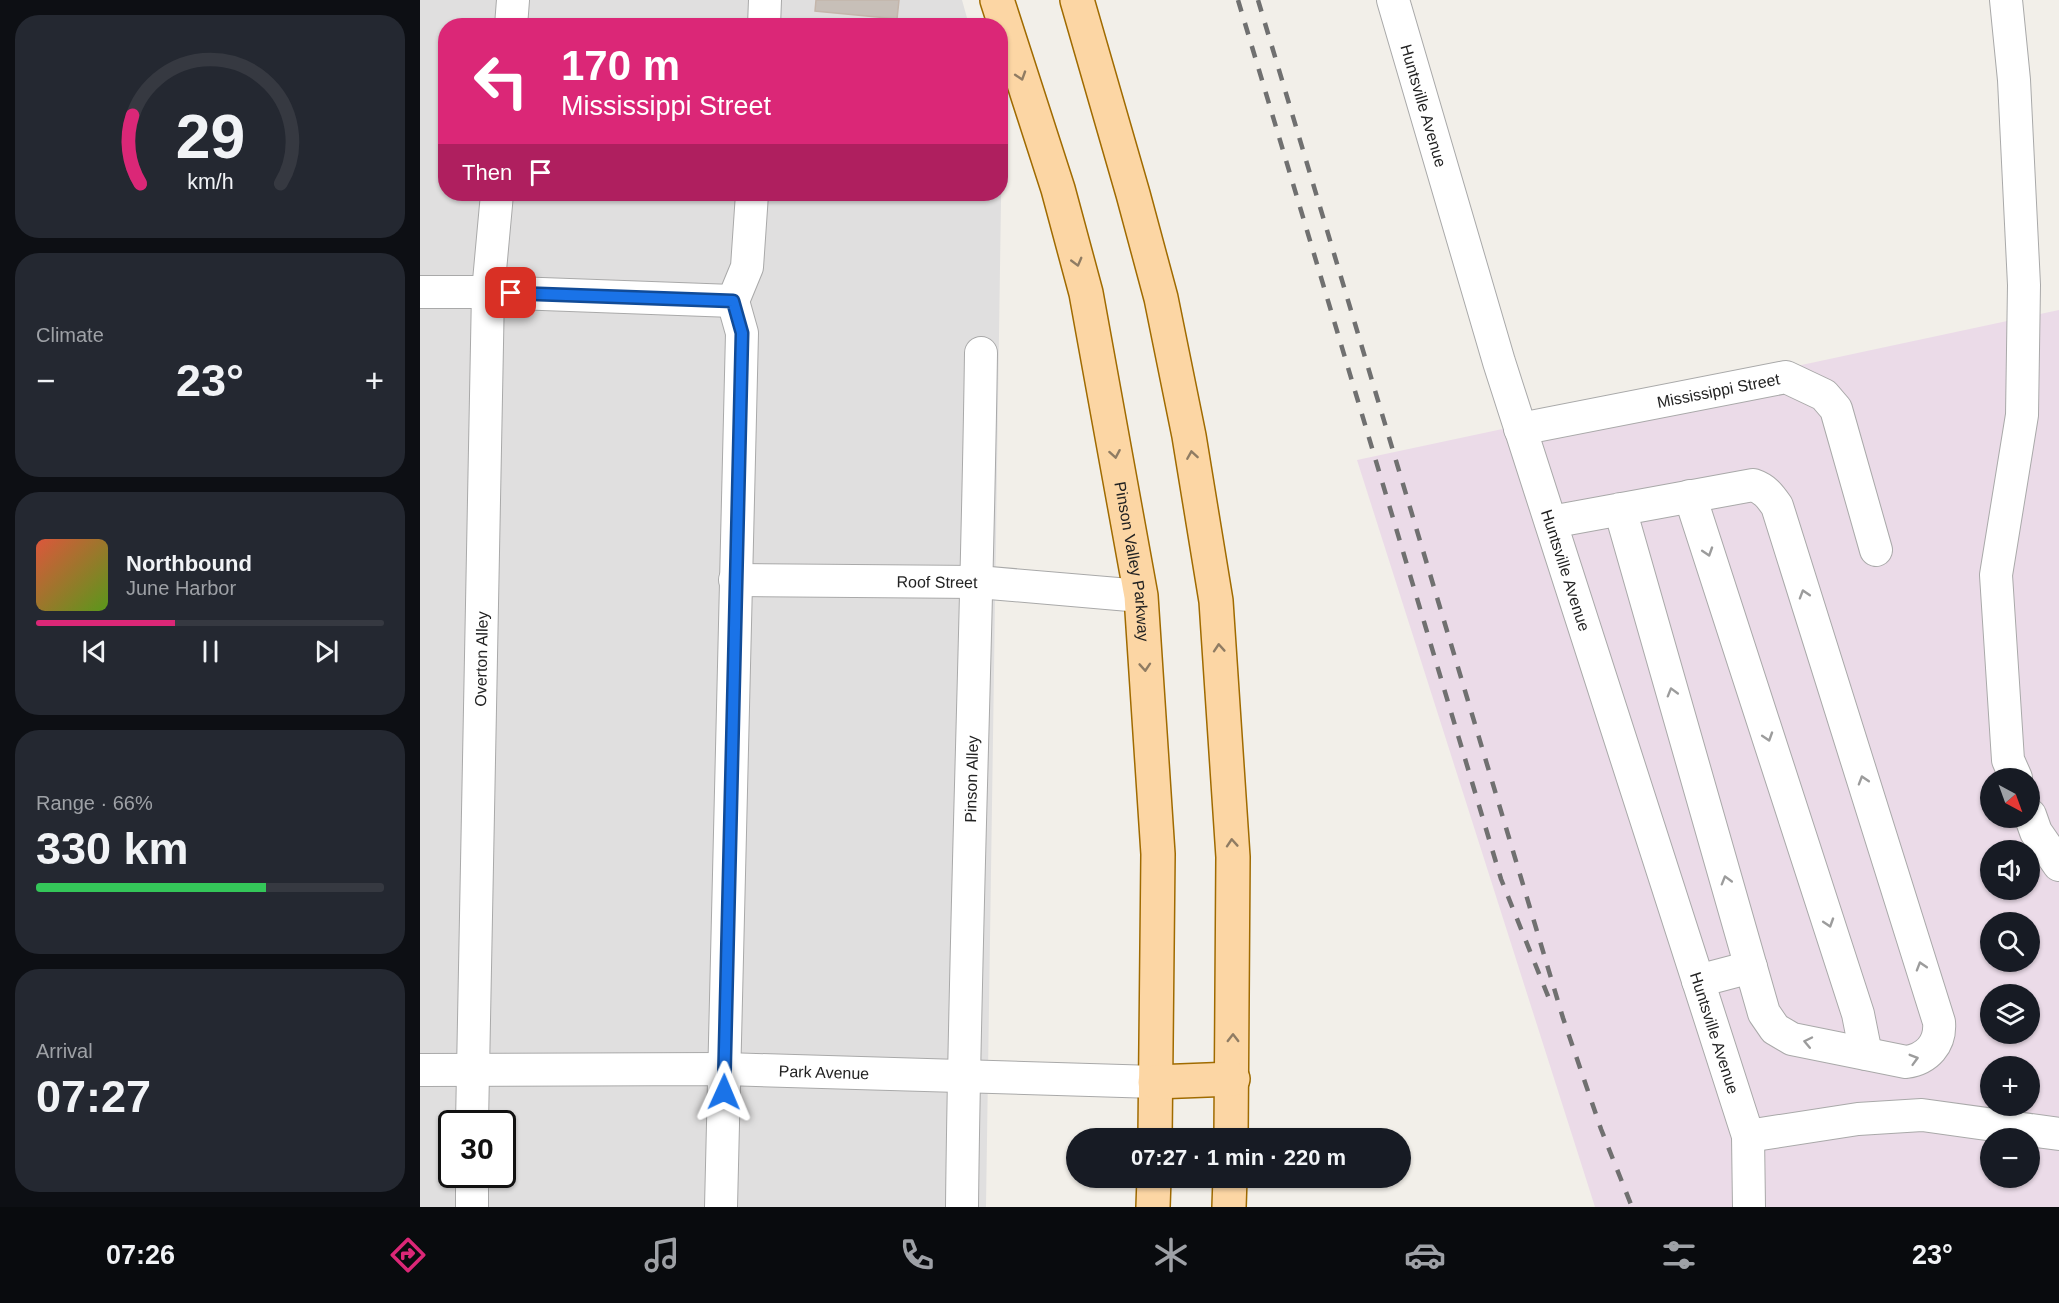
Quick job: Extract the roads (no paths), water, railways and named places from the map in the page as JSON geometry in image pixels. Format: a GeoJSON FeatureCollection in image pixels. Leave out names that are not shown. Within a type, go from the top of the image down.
{"type":"FeatureCollection","features":[{"type":"Feature","properties":{"kind":"main road","name":"Pinson Valley Parkway"},"geometry":{"type":"LineString","coordinates":[[998,0],[1004,18]]}},
{"type":"Feature","properties":{"kind":"main road"},"geometry":{"type":"LineString","coordinates":[[1077,0],[1131,184],[1161,298],[1189,436],[1216,601],[1233,857],[1231,1128]]}},
{"type":"Feature","properties":{"kind":"main road","name":"Pinson Valley Parkway"},"geometry":{"type":"LineString","coordinates":[[1008,32],[1058,189],[1086,294],[1141,596],[1158,854],[1155,1128]]}},
{"type":"Feature","properties":{"kind":"main road"},"geometry":{"type":"LineString","coordinates":[[1155,1082],[1233,1079]]}},
{"type":"Feature","properties":{"kind":"main road"},"geometry":{"type":"LineString","coordinates":[[1154,1188],[1154,1207]]}},
{"type":"Feature","properties":{"kind":"main road"},"geometry":{"type":"LineString","coordinates":[[1229,1207],[1230,1188]]}},
{"type":"Feature","properties":{"kind":"street"},"geometry":{"type":"LineString","coordinates":[[512,18],[513,0]]}},
{"type":"Feature","properties":{"kind":"street"},"geometry":{"type":"LineString","coordinates":[[764,18],[765,0]]}},
{"type":"Feature","properties":{"kind":"street","name":"Huntsville Avenue"},"geometry":{"type":"LineString","coordinates":[[1393,0],[1499,362],[1748,1136],[1749,1207]]}},
{"type":"Feature","properties":{"kind":"street"},"geometry":{"type":"LineString","coordinates":[[2006,0],[2014,80],[2025,285],[2022,416],[1996,575],[2008,760],[2012,768]]}},
{"type":"Feature","properties":{"kind":"street","name":"Overton Alley"},"geometry":{"type":"LineString","coordinates":[[472,1110],[488,292],[496,201]]}},
{"type":"Feature","properties":{"kind":"street"},"geometry":{"type":"LineString","coordinates":[[722,1207],[742,333],[733,301],[747,267],[752,201]]}},
{"type":"Feature","properties":{"kind":"street"},"geometry":{"type":"LineString","coordinates":[[420,292],[488,292],[733,301]]}},
{"type":"Feature","properties":{"kind":"street","name":"Pinson Alley"},"geometry":{"type":"LineString","coordinates":[[962,1207],[963,1076],[978,582],[981,353]]}},
{"type":"Feature","properties":{"kind":"street","name":"Mississippi Street"},"geometry":{"type":"LineString","coordinates":[[1521,429],[1786,377],[1824,395],[1836,409],[1876,550]]}},
{"type":"Feature","properties":{"kind":"street"},"geometry":{"type":"LineString","coordinates":[[1551,522],[1620,509],[1690,496],[1753,485],[1761,487],[1770,495],[1777,507],[1939,1022],[1938,1038],[1932,1049],[1917,1060],[1906,1062],[1792,1039],[1775,1029],[1764,1012],[1620,509]]}},
{"type":"Feature","properties":{"kind":"street"},"geometry":{"type":"LineString","coordinates":[[1690,496],[1858,1014],[1866,1054]]}},
{"type":"Feature","properties":{"kind":"street","name":"Roof Street"},"geometry":{"type":"LineString","coordinates":[[735,580],[978,582],[1141,596]]}},
{"type":"Feature","properties":{"kind":"street"},"geometry":{"type":"LineString","coordinates":[[2035,828],[2059,865]]}},
{"type":"Feature","properties":{"kind":"street"},"geometry":{"type":"LineString","coordinates":[[1698,981],[1751,967]]}},
{"type":"Feature","properties":{"kind":"street","name":"Park Avenue"},"geometry":{"type":"LineString","coordinates":[[420,1070],[725,1069],[1155,1082]]}},
{"type":"Feature","properties":{"kind":"street"},"geometry":{"type":"LineString","coordinates":[[1748,1136],[1858,1119],[1922,1115],[2059,1134]]}},
{"type":"Feature","properties":{"kind":"street"},"geometry":{"type":"LineString","coordinates":[[472,1188],[472,1207]]}},
{"type":"Feature","properties":{"kind":"railway"},"geometry":{"type":"LineString","coordinates":[[1238,0],[1501,879],[1550,1001]]}},
{"type":"Feature","properties":{"kind":"railway"},"geometry":{"type":"LineString","coordinates":[[1258,0],[1563,1018],[1601,1129],[1632,1207]]}}]}
